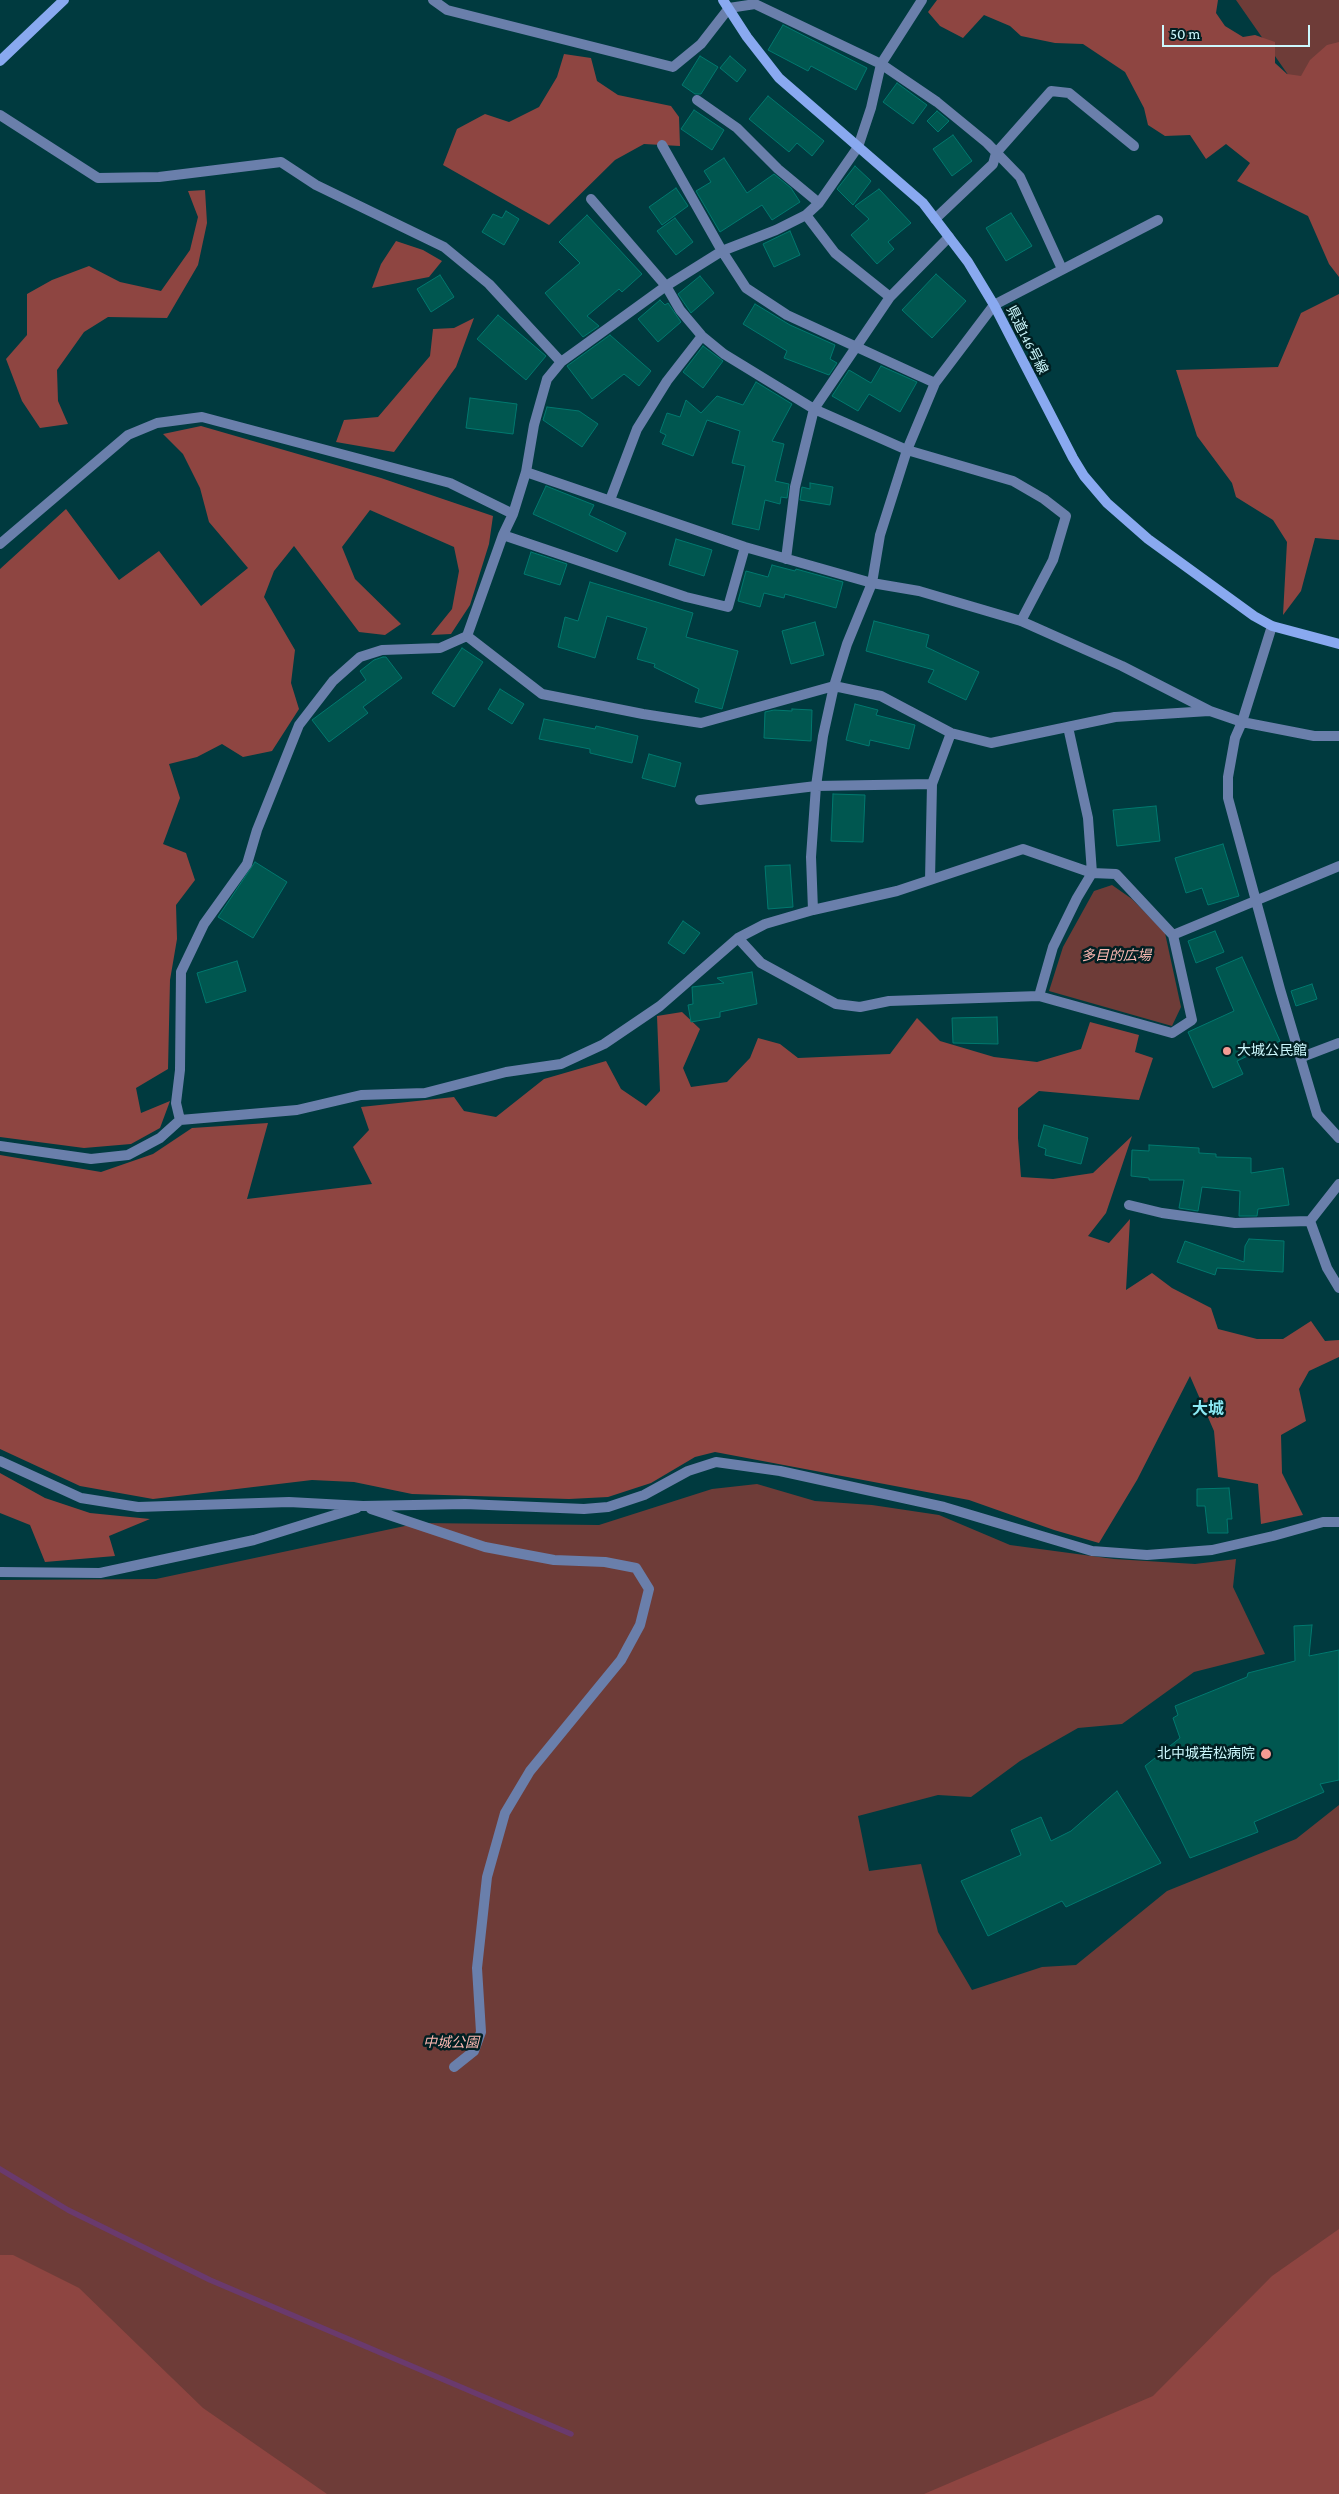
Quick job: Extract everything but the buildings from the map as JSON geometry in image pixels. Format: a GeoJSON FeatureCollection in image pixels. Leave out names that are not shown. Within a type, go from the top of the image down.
{"type":"FeatureCollection","features":[{"type":"Feature","properties":{"kind":"main road"},"geometry":{"type":"LineString","coordinates":[[0,61],[64,0]]}},
{"type":"Feature","properties":{"kind":"main road","name":"県道146号線"},"geometry":{"type":"LineString","coordinates":[[726,4],[747,37],[779,78],[923,203],[949,237],[968,262],[994,305],[1073,458],[1084,476],[1107,503],[1148,539],[1254,616],[1272,626],[1339,644]]}},
{"type":"Feature","properties":{"kind":"street"},"geometry":{"type":"LineString","coordinates":[[433,0],[447,10],[673,67],[702,44],[726,4],[755,4],[880,64],[937,102],[996,153],[1020,177],[1062,269]]}},
{"type":"Feature","properties":{"kind":"street"},"geometry":{"type":"LineString","coordinates":[[180,1120],[176,1103],[181,1040],[181,972],[204,924],[247,864],[257,830],[299,725],[333,681],[360,658],[382,650],[440,648],[467,636],[513,514],[526,472],[534,425],[547,379],[561,362],[666,286],[722,251],[776,230],[806,215],[819,203],[858,147],[871,108],[880,64],[922,0]]}},
{"type":"Feature","properties":{"kind":"street"},"geometry":{"type":"LineString","coordinates":[[935,219],[993,164],[996,153],[1051,91],[1070,93],[1134,146]]}},
{"type":"Feature","properties":{"kind":"street"},"geometry":{"type":"LineString","coordinates":[[697,100],[737,128],[778,168],[819,203]]}},
{"type":"Feature","properties":{"kind":"street"},"geometry":{"type":"LineString","coordinates":[[0,115],[98,178],[159,177],[282,162],[316,185],[444,247],[489,284],[561,362]]}},
{"type":"Feature","properties":{"kind":"street"},"geometry":{"type":"LineString","coordinates":[[662,145],[722,251],[746,288],[787,315],[935,383]]}},
{"type":"Feature","properties":{"kind":"street"},"geometry":{"type":"LineString","coordinates":[[591,199],[666,286],[680,310],[702,336],[724,354],[814,409],[907,450],[1013,481],[1044,499],[1066,516],[1053,560],[1021,621]]}},
{"type":"Feature","properties":{"kind":"street"},"geometry":{"type":"LineString","coordinates":[[806,215],[835,253],[890,297]]}},
{"type":"Feature","properties":{"kind":"street"},"geometry":{"type":"LineString","coordinates":[[813,910],[811,857],[816,786],[823,736],[834,686],[847,644],[872,583],[880,535],[907,450],[935,383],[994,305],[1158,220]]}},
{"type":"Feature","properties":{"kind":"street"},"geometry":{"type":"LineString","coordinates":[[786,559],[796,487],[814,409],[890,297],[949,237]]}},
{"type":"Feature","properties":{"kind":"street"},"geometry":{"type":"LineString","coordinates":[[610,500],[637,428],[667,380],[702,336]]}},
{"type":"Feature","properties":{"kind":"street"},"geometry":{"type":"LineString","coordinates":[[0,544],[128,435],[157,423],[202,417],[450,483],[513,514]]}},
{"type":"Feature","properties":{"kind":"street"},"geometry":{"type":"LineString","coordinates":[[526,472],[745,547],[872,583],[919,591],[1021,621],[1122,666],[1210,711],[1242,722],[1314,736],[1339,736]]}},
{"type":"Feature","properties":{"kind":"street"},"geometry":{"type":"LineString","coordinates":[[504,535],[676,594],[728,607],[745,547]]}},
{"type":"Feature","properties":{"kind":"street"},"geometry":{"type":"LineString","coordinates":[[1272,626],[1242,722],[1235,738],[1228,777],[1228,798],[1258,900],[1280,989],[1302,1057],[1317,1114],[1339,1138]]}},
{"type":"Feature","properties":{"kind":"street"},"geometry":{"type":"LineString","coordinates":[[467,636],[542,694],[643,714],[701,723],[834,686],[881,696],[951,733],[991,743],[1115,717],[1210,711]]}},
{"type":"Feature","properties":{"kind":"street"},"geometry":{"type":"LineString","coordinates":[[1039,996],[1053,948],[1077,898],[1092,873],[1088,818],[1068,727]]}},
{"type":"Feature","properties":{"kind":"street"},"geometry":{"type":"LineString","coordinates":[[930,880],[932,784],[951,733]]}},
{"type":"Feature","properties":{"kind":"street"},"geometry":{"type":"LineString","coordinates":[[700,800],[816,786],[932,784]]}},
{"type":"Feature","properties":{"kind":"street"},"geometry":{"type":"LineString","coordinates":[[0,1146],[91,1159],[128,1155],[160,1138],[180,1120],[297,1110],[361,1095],[425,1093],[506,1072],[561,1064],[604,1044],[660,1006],[738,938],[765,924],[813,910],[897,891],[1023,849],[1092,873],[1116,874],[1174,935],[1192,1020],[1172,1033],[1039,996],[889,1002],[860,1007],[836,1004],[762,963],[738,938]]}},
{"type":"Feature","properties":{"kind":"street"},"geometry":{"type":"LineString","coordinates":[[1174,935],[1339,866]]}},
{"type":"Feature","properties":{"kind":"street"},"geometry":{"type":"LineString","coordinates":[[1302,1057],[1339,1043]]}},
{"type":"Feature","properties":{"kind":"street"},"geometry":{"type":"LineString","coordinates":[[1310,1221],[1339,1184]]}},
{"type":"Feature","properties":{"kind":"street"},"geometry":{"type":"LineString","coordinates":[[1129,1205],[1162,1213],[1235,1223],[1310,1221]]}},
{"type":"Feature","properties":{"kind":"street"},"geometry":{"type":"LineString","coordinates":[[1310,1221],[1327,1268],[1339,1288]]}},
{"type":"Feature","properties":{"kind":"street"},"geometry":{"type":"LineString","coordinates":[[0,1461],[81,1498],[138,1507],[289,1502],[363,1506],[465,1504],[584,1509],[608,1507],[644,1495],[688,1471],[716,1462],[780,1471],[944,1507],[1092,1551],[1148,1555],[1212,1550],[1323,1522],[1339,1522]]}},
{"type":"Feature","properties":{"kind":"street"},"geometry":{"type":"LineString","coordinates":[[0,1572],[100,1574],[254,1540],[363,1506],[485,1547],[554,1560],[605,1562],[636,1568],[649,1589],[640,1625],[621,1660],[530,1771],[505,1814],[487,1877],[478,1968],[481,2032],[474,2051],[454,2067]]}},
{"type":"Feature","properties":{"kind":"green space"},"geometry":{"type":"Polygon","coordinates":[[[1236,0],[1339,0],[1339,148],[1236,0]]]}},
{"type":"Feature","properties":{"kind":"green space","name":"多目的広場"},"geometry":{"type":"Polygon","coordinates":[[[1112,885],[1132,899],[1165,933],[1181,1007],[1172,1026],[1049,991],[1063,947],[1094,891],[1112,885]]]}},
{"type":"Feature","properties":{"kind":"green space","name":"中城公園"},"geometry":{"type":"Polygon","coordinates":[[[757,1484],[815,1501],[872,1505],[939,1515],[1010,1545],[1114,1559],[1195,1564],[1236,1559],[1233,1587],[1265,1654],[1194,1672],[1122,1724],[1078,1728],[1020,1761],[971,1797],[938,1795],[858,1816],[869,1871],[921,1864],[938,1932],[972,1990],[1042,1967],[1076,1965],[1167,1891],[1296,1839],[1339,1805],[1339,2494],[0,2494],[0,1580],[156,1579],[419,1523],[599,1525],[712,1489],[757,1484]]]}},
{"type":"Feature","properties":{"kind":"shaded area"},"geometry":{"type":"Polygon","coordinates":[[[937,0],[1218,0],[1216,13],[1225,26],[1243,37],[1255,35],[1275,42],[1275,63],[1287,74],[1301,76],[1310,60],[1327,45],[1339,42],[1339,277],[1329,264],[1308,216],[1237,181],[1250,163],[1226,144],[1206,159],[1190,135],[1165,136],[1148,125],[1144,108],[1125,72],[1083,44],[1055,43],[1021,36],[1010,26],[984,15],[963,38],[940,26],[928,12],[937,0]]]}},
{"type":"Feature","properties":{"kind":"shaded area"},"geometry":{"type":"Polygon","coordinates":[[[564,54],[591,58],[597,81],[618,95],[671,106],[679,117],[680,146],[644,144],[615,160],[549,225],[443,165],[457,129],[485,114],[509,122],[539,107],[557,77],[564,54]]]}},
{"type":"Feature","properties":{"kind":"shaded area"},"geometry":{"type":"Polygon","coordinates":[[[205,190],[207,223],[198,265],[167,318],[108,317],[84,332],[57,370],[58,401],[68,424],[40,428],[22,401],[6,359],[27,335],[27,294],[52,280],[89,266],[120,282],[161,291],[190,250],[198,217],[188,191],[205,190]]]}},
{"type":"Feature","properties":{"kind":"shaded area"},"geometry":{"type":"Polygon","coordinates":[[[396,241],[423,250],[442,261],[429,277],[372,288],[381,264],[396,241]]]}},
{"type":"Feature","properties":{"kind":"shaded area"},"geometry":{"type":"Polygon","coordinates":[[[1339,294],[1339,540],[1315,538],[1301,591],[1283,615],[1287,542],[1273,520],[1236,497],[1232,483],[1197,436],[1176,370],[1278,367],[1301,313],[1339,294]]]}},
{"type":"Feature","properties":{"kind":"shaded area"},"geometry":{"type":"Polygon","coordinates":[[[474,318],[456,367],[394,452],[336,442],[344,420],[378,417],[430,356],[433,329],[454,328],[474,318]]]}},
{"type":"Feature","properties":{"kind":"shaded area"},"geometry":{"type":"Polygon","coordinates":[[[201,426],[381,478],[493,516],[489,544],[470,605],[451,634],[431,635],[452,609],[459,571],[454,547],[370,510],[342,547],[355,579],[401,624],[385,635],[359,632],[294,546],[274,571],[264,597],[295,650],[291,683],[299,709],[272,751],[243,757],[222,744],[197,757],[169,764],[180,798],[163,844],[186,853],[195,880],[176,905],[177,939],[170,980],[168,1069],[136,1088],[141,1113],[170,1101],[160,1128],[131,1144],[84,1148],[0,1137],[0,569],[66,509],[119,580],[159,551],[201,606],[248,568],[209,522],[200,488],[183,454],[163,434],[201,426]]]}},
{"type":"Feature","properties":{"kind":"shaded area"},"geometry":{"type":"Polygon","coordinates":[[[682,1012],[700,1029],[683,1068],[691,1087],[727,1082],[750,1058],[758,1038],[780,1044],[798,1058],[890,1054],[917,1018],[940,1041],[994,1057],[1037,1062],[1081,1049],[1090,1022],[1139,1035],[1135,1052],[1153,1058],[1139,1100],[1039,1091],[1018,1108],[1021,1177],[1053,1179],[1093,1173],[1132,1136],[1106,1213],[1088,1236],[1109,1243],[1130,1219],[1126,1290],[1152,1273],[1172,1288],[1211,1308],[1218,1329],[1257,1339],[1283,1339],[1311,1321],[1325,1341],[1339,1340],[1339,1357],[1309,1371],[1299,1389],[1306,1421],[1281,1435],[1282,1473],[1303,1515],[1261,1524],[1258,1484],[1218,1477],[1214,1431],[1190,1376],[1137,1480],[1099,1543],[1054,1530],[969,1500],[715,1452],[695,1457],[651,1483],[608,1497],[569,1499],[412,1494],[354,1482],[312,1480],[153,1499],[80,1486],[0,1449],[0,1155],[101,1172],[153,1154],[192,1128],[268,1123],[247,1199],[372,1184],[353,1147],[369,1130],[361,1107],[454,1097],[464,1111],[496,1117],[544,1079],[606,1061],[621,1089],[646,1106],[660,1091],[657,1016],[682,1012]]]}},
{"type":"Feature","properties":{"kind":"shaded area"},"geometry":{"type":"Polygon","coordinates":[[[0,1473],[45,1498],[90,1513],[150,1519],[109,1536],[115,1556],[45,1562],[30,1525],[0,1513],[0,1473]]]}},
{"type":"Feature","properties":{"kind":"shaded area"},"geometry":{"type":"Polygon","coordinates":[[[1339,2229],[1339,2494],[924,2494],[1153,2396],[1272,2276],[1339,2229]]]}},
{"type":"Feature","properties":{"kind":"shaded area"},"geometry":{"type":"Polygon","coordinates":[[[0,2255],[13,2255],[79,2288],[203,2408],[327,2494],[0,2494],[0,2255]]]}},
{"type":"Feature","properties":{"kind":"waterway"},"geometry":{"type":"LineString","coordinates":[[0,2169],[68,2210],[210,2280],[571,2434]]}},
{"type":"Feature","properties":{"kind":"place","name":"大城公民館"},"geometry":{"type":"Point","coordinates":[1227,1051]}},
{"type":"Feature","properties":{"kind":"place","name":"北中城若松病院"},"geometry":{"type":"Point","coordinates":[1266,1754]}},
{"type":"Feature","properties":{"kind":"district","name":"大城"},"geometry":{"type":"Point","coordinates":[1208,1409]}}]}
